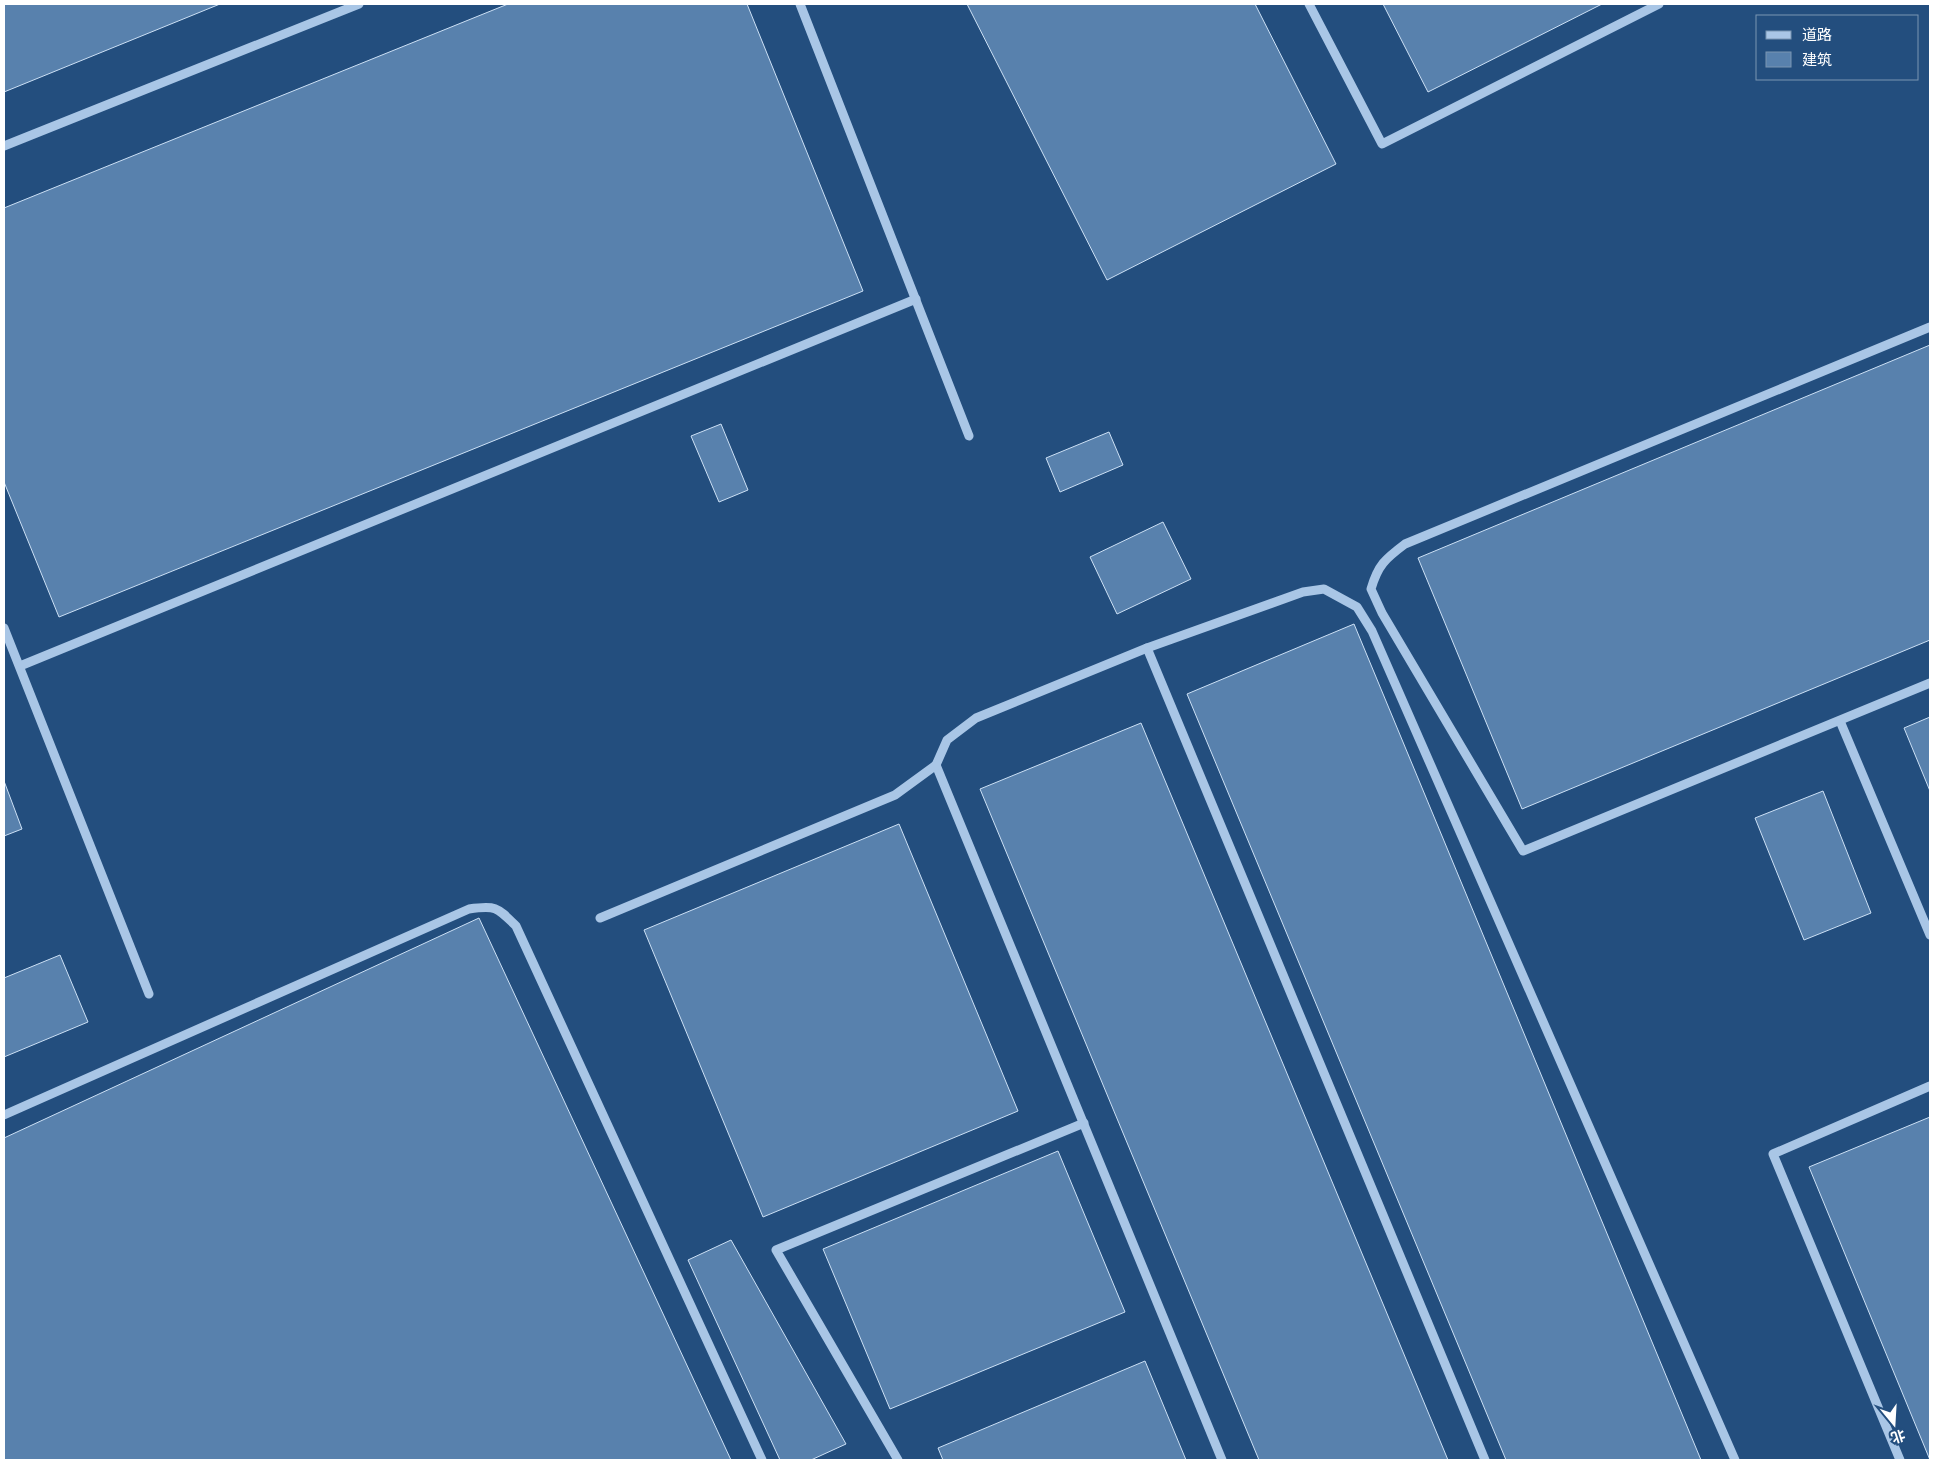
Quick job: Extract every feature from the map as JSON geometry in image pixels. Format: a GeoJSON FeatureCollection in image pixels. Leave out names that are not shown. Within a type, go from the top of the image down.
{"type":"FeatureCollection","features":[{"type":"Feature","properties":{"kind":"lane"},"geometry":{"type":"LineString","coordinates":[[4,146],[359,4]]}},
{"type":"Feature","properties":{"kind":"lane"},"geometry":{"type":"LineString","coordinates":[[800,4],[969,436]]}},
{"type":"Feature","properties":{"kind":"lane"},"geometry":{"type":"LineString","coordinates":[[1309,4],[1382,144],[1659,4]]}},
{"type":"Feature","properties":{"kind":"lane"},"geometry":{"type":"LineString","coordinates":[[20,666],[916,299]]}},
{"type":"Feature","properties":{"kind":"lane"},"geometry":{"type":"LineString","coordinates":[[1930,327],[1405,544],[1387,557],[1377,570],[1371,589],[1382,613],[1522,852],[1930,683]]}},
{"type":"Feature","properties":{"kind":"lane"},"geometry":{"type":"LineString","coordinates":[[600,918],[895,795],[936,764],[947,740],[976,718],[1147,648],[1304,592],[1324,590],[1357,607],[1372,631],[1735,1460]]}},
{"type":"Feature","properties":{"kind":"lane"},"geometry":{"type":"LineString","coordinates":[[4,628],[7,644],[20,666],[149,994]]}},
{"type":"Feature","properties":{"kind":"lane"},"geometry":{"type":"LineString","coordinates":[[1147,648],[1485,1460]]}},
{"type":"Feature","properties":{"kind":"lane"},"geometry":{"type":"LineString","coordinates":[[1840,720],[1930,935]]}},
{"type":"Feature","properties":{"kind":"lane"},"geometry":{"type":"LineString","coordinates":[[936,764],[1222,1460]]}},
{"type":"Feature","properties":{"kind":"lane"},"geometry":{"type":"LineString","coordinates":[[4,1115],[469,909],[491,906],[503,913],[516,926],[762,1460]]}},
{"type":"Feature","properties":{"kind":"lane"},"geometry":{"type":"LineString","coordinates":[[1900,1460],[1773,1154],[1930,1086]]}},
{"type":"Feature","properties":{"kind":"lane"},"geometry":{"type":"LineString","coordinates":[[898,1460],[776,1250],[1084,1123]]}},
{"type":"Feature","properties":{"kind":"building"},"geometry":{"type":"Polygon","coordinates":[[[4,4],[220,4],[4,92],[4,4]]]}},
{"type":"Feature","properties":{"kind":"building"},"geometry":{"type":"Polygon","coordinates":[[[508,4],[747,4],[863,291],[59,617],[4,482],[4,208],[508,4]]]}},
{"type":"Feature","properties":{"kind":"building"},"geometry":{"type":"Polygon","coordinates":[[[967,4],[1255,4],[1336,164],[1107,280],[967,4]]]}},
{"type":"Feature","properties":{"kind":"building"},"geometry":{"type":"Polygon","coordinates":[[[1383,4],[1602,4],[1428,92],[1383,4]]]}},
{"type":"Feature","properties":{"kind":"building"},"geometry":{"type":"Polygon","coordinates":[[[1930,345],[1930,640],[1522,809],[1418,558],[1930,345]]]}},
{"type":"Feature","properties":{"kind":"building"},"geometry":{"type":"Polygon","coordinates":[[[721,424],[748,490],[719,502],[691,436],[721,424]]]}},
{"type":"Feature","properties":{"kind":"building"},"geometry":{"type":"Polygon","coordinates":[[[1109,432],[1123,465],[1060,492],[1046,458],[1109,432]]]}},
{"type":"Feature","properties":{"kind":"building"},"geometry":{"type":"Polygon","coordinates":[[[1163,522],[1191,579],[1117,614],[1090,557],[1163,522]]]}},
{"type":"Feature","properties":{"kind":"building"},"geometry":{"type":"Polygon","coordinates":[[[1354,624],[1701,1460],[1506,1460],[1187,694],[1354,624]]]}},
{"type":"Feature","properties":{"kind":"building"},"geometry":{"type":"Polygon","coordinates":[[[1930,717],[1930,791],[1904,728],[1930,717]]]}},
{"type":"Feature","properties":{"kind":"building"},"geometry":{"type":"Polygon","coordinates":[[[1141,723],[1448,1460],[1259,1460],[980,789],[1141,723]]]}},
{"type":"Feature","properties":{"kind":"building"},"geometry":{"type":"Polygon","coordinates":[[[4,781],[22,829],[4,836],[4,781]]]}},
{"type":"Feature","properties":{"kind":"building"},"geometry":{"type":"Polygon","coordinates":[[[1823,791],[1871,913],[1804,940],[1755,818],[1823,791]]]}},
{"type":"Feature","properties":{"kind":"building"},"geometry":{"type":"Polygon","coordinates":[[[899,824],[1018,1111],[763,1217],[644,930],[899,824]]]}},
{"type":"Feature","properties":{"kind":"building"},"geometry":{"type":"Polygon","coordinates":[[[479,918],[731,1460],[4,1460],[4,1138],[479,918]]]}},
{"type":"Feature","properties":{"kind":"building"},"geometry":{"type":"Polygon","coordinates":[[[60,955],[88,1022],[4,1057],[4,978],[60,955]]]}},
{"type":"Feature","properties":{"kind":"building"},"geometry":{"type":"Polygon","coordinates":[[[1930,1117],[1930,1460],[1809,1167],[1930,1117]]]}},
{"type":"Feature","properties":{"kind":"building"},"geometry":{"type":"Polygon","coordinates":[[[1058,1151],[1125,1312],[890,1409],[823,1249],[1058,1151]]]}},
{"type":"Feature","properties":{"kind":"building"},"geometry":{"type":"Polygon","coordinates":[[[731,1240],[846,1444],[811,1460],[780,1460],[688,1260],[731,1240]]]}},
{"type":"Feature","properties":{"kind":"building"},"geometry":{"type":"Polygon","coordinates":[[[1145,1361],[1186,1460],[943,1460],[938,1448],[1145,1361]]]}}]}
